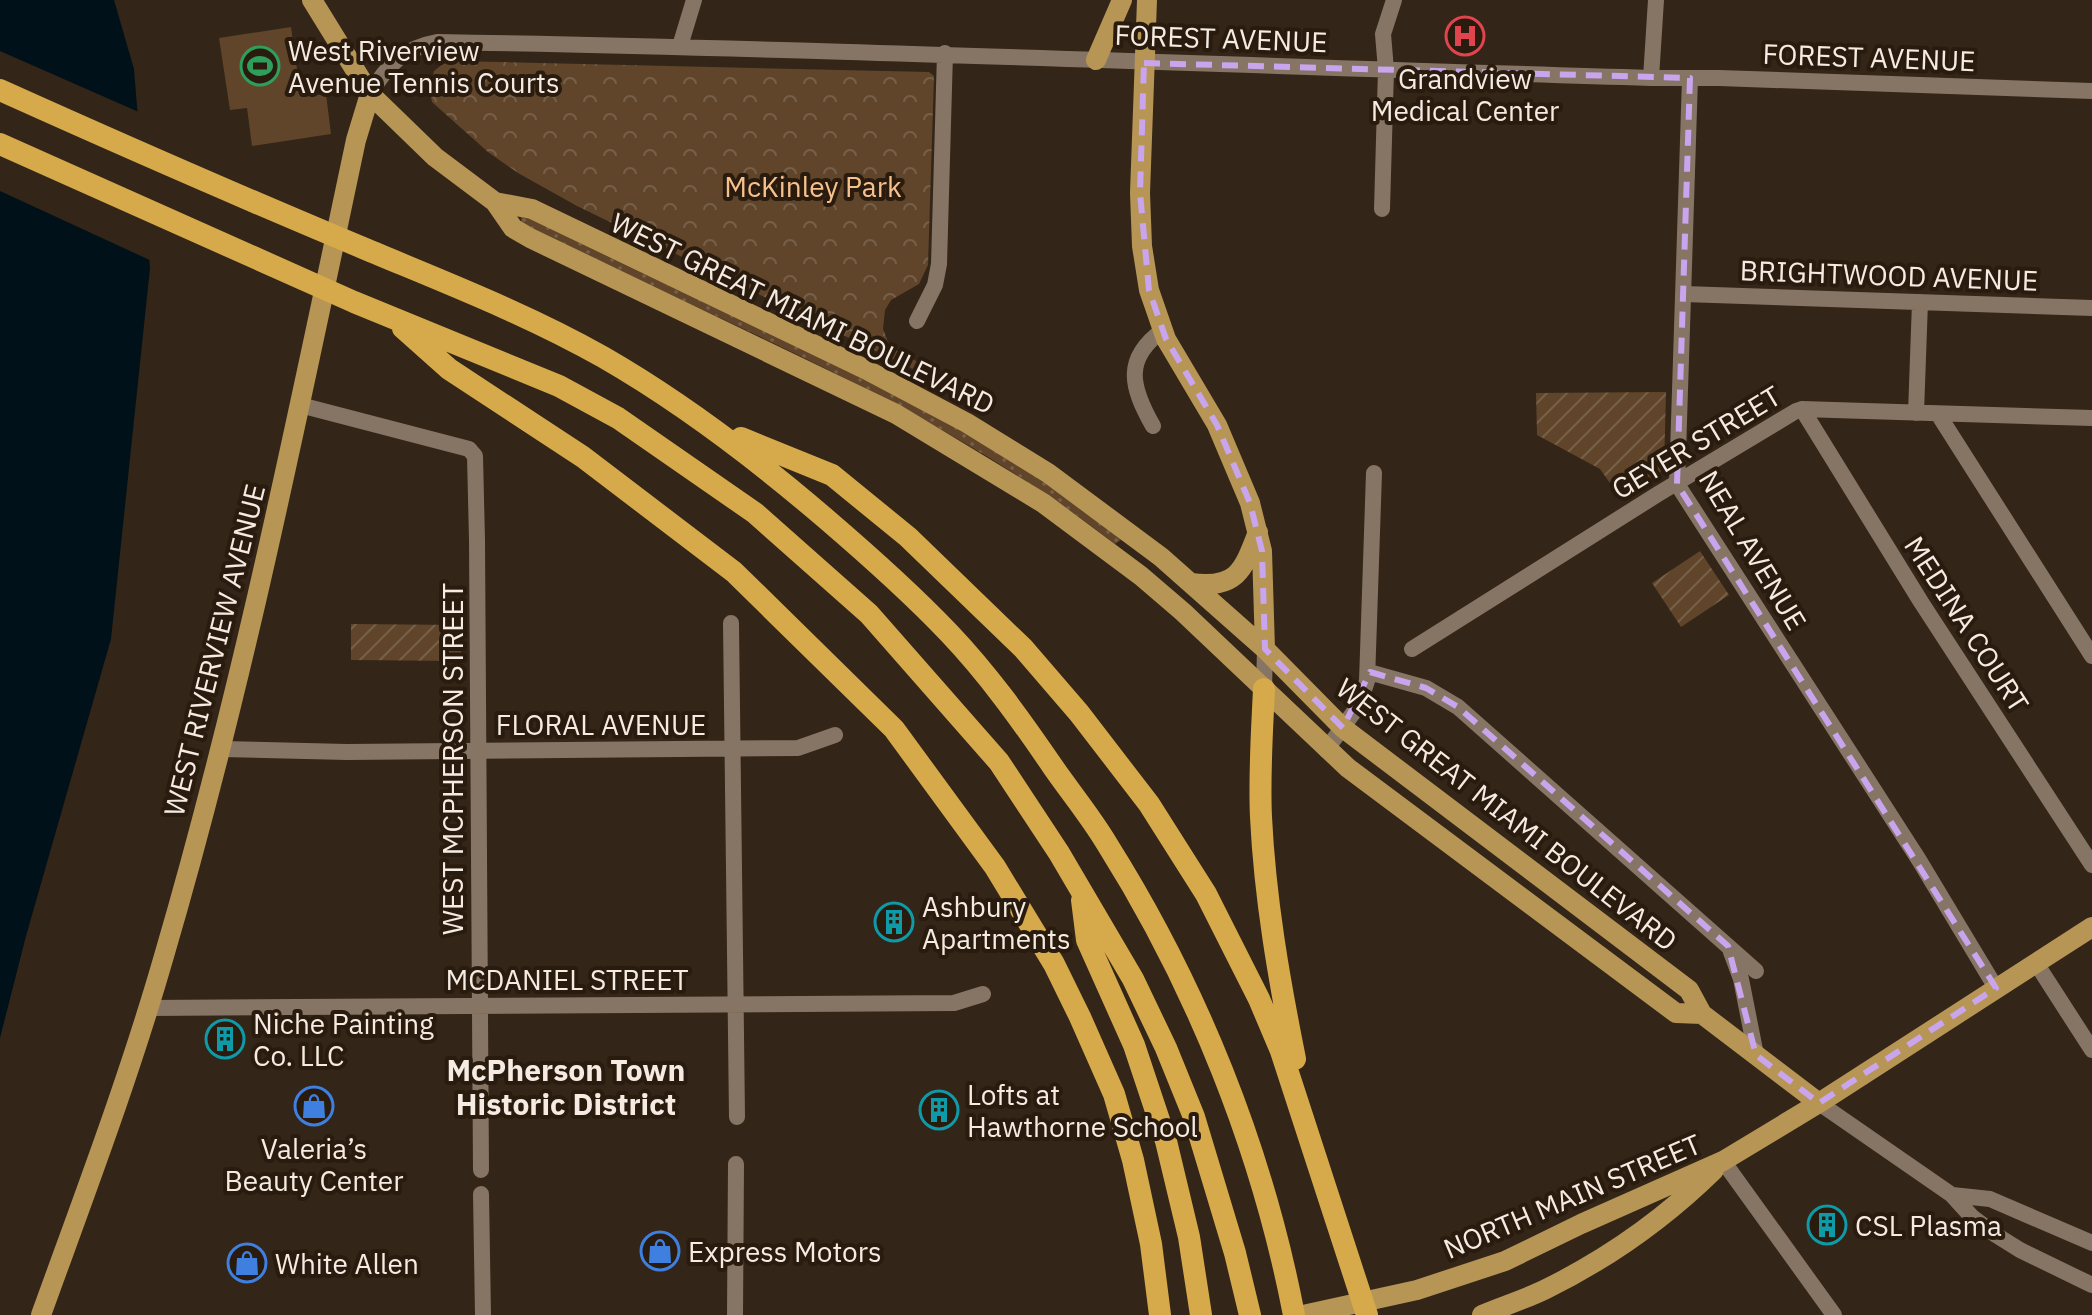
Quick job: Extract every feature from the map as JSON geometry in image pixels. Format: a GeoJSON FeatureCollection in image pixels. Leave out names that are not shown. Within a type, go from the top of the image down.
{"type":"FeatureCollection","features":[{"type":"Feature","properties":{"kind":"highway"},"geometry":{"type":"LineString","coordinates":[[0,90],[480,296],[600,356],[713,427],[779,478],[949,633],[1021,719],[1098,829],[1146,910],[1184,984],[1219,1064],[1256,1165],[1292,1306]]}},
{"type":"Feature","properties":{"kind":"highway"},"geometry":{"type":"LineString","coordinates":[[0,144],[386,316],[501,361],[594,405],[618,418],[755,513],[869,614],[999,762],[1031,808],[1133,979],[1183,1089],[1212,1171],[1248,1307]]}},
{"type":"Feature","properties":{"kind":"highway"},"geometry":{"type":"LineString","coordinates":[[386,316],[407,330],[449,369],[583,457],[734,572],[894,729],[995,867],[1054,964],[1086,1030],[1114,1094],[1133,1160],[1151,1244],[1160,1315]]}},
{"type":"Feature","properties":{"kind":"highway"},"geometry":{"type":"LineString","coordinates":[[713,427],[832,475],[908,537],[1023,648],[1149,804],[1206,894],[1259,999],[1298,1100],[1365,1308]]}},
{"type":"Feature","properties":{"kind":"highway"},"geometry":{"type":"LineString","coordinates":[[1264,689],[1261,783],[1265,862],[1276,953],[1299,1076],[1298,1100]]}},
{"type":"Feature","properties":{"kind":"highway"},"geometry":{"type":"LineString","coordinates":[[1081,889],[1087,940],[1134,1045],[1166,1141],[1189,1237],[1200,1309]]}},
{"type":"Feature","properties":{"kind":"main road"},"geometry":{"type":"LineString","coordinates":[[312,0],[370,94]]}},
{"type":"Feature","properties":{"kind":"main road"},"geometry":{"type":"LineString","coordinates":[[1096,60],[1122,0]]}},
{"type":"Feature","properties":{"kind":"main road"},"geometry":{"type":"LineString","coordinates":[[1147,0],[1140,193],[1142,246],[1149,290],[1172,350],[1230,451],[1250,503],[1264,573],[1265,649]]}},
{"type":"Feature","properties":{"kind":"main road","name":"WEST GREAT MIAMI BOULEVARD"},"geometry":{"type":"LineString","coordinates":[[370,94],[435,157],[495,202],[513,228],[848,389],[933,435],[1062,516],[1141,576],[1211,637],[1326,750],[1676,1013],[1702,1014]]}},
{"type":"Feature","properties":{"kind":"main road","name":"WEST RIVERVIEW AVENUE"},"geometry":{"type":"LineString","coordinates":[[41,1315],[149,1008],[221,749],[273,536],[356,140],[370,94]]}},
{"type":"Feature","properties":{"kind":"main road","name":"WEST GREAT MIAMI BOULEVARD"},"geometry":{"type":"LineString","coordinates":[[495,202],[532,209],[865,369],[956,417],[1080,496],[1135,536],[1191,583],[1265,649],[1343,728],[1689,990],[1702,1014],[1819,1103]]}},
{"type":"Feature","properties":{"kind":"main road"},"geometry":{"type":"LineString","coordinates":[[1191,583],[1219,584],[1233,579],[1247,560],[1258,532]]}},
{"type":"Feature","properties":{"kind":"main road","name":"NORTH MAIN STREET"},"geometry":{"type":"LineString","coordinates":[[1303,1315],[1365,1308],[1505,1261],[1723,1161],[1819,1103],[2092,927]]}},
{"type":"Feature","properties":{"kind":"main road","name":"NORTH MAIN STREET"},"geometry":{"type":"LineString","coordinates":[[1482,1315],[1546,1289],[1615,1250],[1686,1198],[1723,1161]]}},
{"type":"Feature","properties":{"kind":"street"},"geometry":{"type":"LineString","coordinates":[[680,46],[694,0]]}},
{"type":"Feature","properties":{"kind":"street"},"geometry":{"type":"LineString","coordinates":[[1382,209],[1386,70],[1383,34],[1394,0]]}},
{"type":"Feature","properties":{"kind":"street"},"geometry":{"type":"LineString","coordinates":[[1651,78],[1656,0]]}},
{"type":"Feature","properties":{"kind":"street","name":"FOREST AVENUE"},"geometry":{"type":"LineString","coordinates":[[370,94],[397,57],[438,42],[945,53],[1144,63],[2092,91]]}},
{"type":"Feature","properties":{"kind":"street"},"geometry":{"type":"LineString","coordinates":[[917,321],[935,285],[939,264],[945,53]]}},
{"type":"Feature","properties":{"kind":"street","name":"NEAL AVENUE"},"geometry":{"type":"LineString","coordinates":[[1690,78],[1677,484],[1919,860],[1996,988]]}},
{"type":"Feature","properties":{"kind":"street","name":"BRIGHTWOOD AVENUE"},"geometry":{"type":"LineString","coordinates":[[1684,294],[2092,308]]}},
{"type":"Feature","properties":{"kind":"street"},"geometry":{"type":"LineString","coordinates":[[1916,413],[1920,302]]}},
{"type":"Feature","properties":{"kind":"street"},"geometry":{"type":"LineString","coordinates":[[1153,426],[1141,405],[1137,390],[1136,360],[1147,342],[1163,330]]}},
{"type":"Feature","properties":{"kind":"street","name":"WEST MCPHERSON STREET"},"geometry":{"type":"LineString","coordinates":[[300,405],[469,449],[475,456],[481,1170]]}},
{"type":"Feature","properties":{"kind":"street","name":"GEYER STREET"},"geometry":{"type":"LineString","coordinates":[[1412,649],[1802,409],[2092,418]]}},
{"type":"Feature","properties":{"kind":"street","name":"MEDINA COURT"},"geometry":{"type":"LineString","coordinates":[[1802,409],[1921,602],[2092,865]]}},
{"type":"Feature","properties":{"kind":"street"},"geometry":{"type":"LineString","coordinates":[[1938,414],[2092,656]]}},
{"type":"Feature","properties":{"kind":"street"},"geometry":{"type":"LineString","coordinates":[[1326,750],[1364,694],[1369,672],[1374,473]]}},
{"type":"Feature","properties":{"kind":"street"},"geometry":{"type":"LineString","coordinates":[[731,623],[737,1117]]}},
{"type":"Feature","properties":{"kind":"street"},"geometry":{"type":"LineString","coordinates":[[1264,689],[1265,649]]}},
{"type":"Feature","properties":{"kind":"street"},"geometry":{"type":"LineString","coordinates":[[1369,672],[1426,688],[1458,707],[1756,971]]}},
{"type":"Feature","properties":{"kind":"street","name":"FLORAL AVENUE"},"geometry":{"type":"LineString","coordinates":[[221,749],[478,751],[798,748],[835,735]]}},
{"type":"Feature","properties":{"kind":"street"},"geometry":{"type":"LineString","coordinates":[[1728,946],[1738,968],[1756,1055]]}},
{"type":"Feature","properties":{"kind":"street"},"geometry":{"type":"LineString","coordinates":[[2036,963],[2092,1050]]}},
{"type":"Feature","properties":{"kind":"street","name":"MCDANIEL STREET"},"geometry":{"type":"LineString","coordinates":[[149,1008],[954,1003],[983,994]]}},
{"type":"Feature","properties":{"kind":"street"},"geometry":{"type":"LineString","coordinates":[[1819,1103],[1952,1195],[1972,1217],[1996,1235],[2092,1285]]}},
{"type":"Feature","properties":{"kind":"street"},"geometry":{"type":"LineString","coordinates":[[1723,1161],[1834,1315]]}},
{"type":"Feature","properties":{"kind":"street"},"geometry":{"type":"LineString","coordinates":[[735,1315],[736,1164]]}},
{"type":"Feature","properties":{"kind":"street"},"geometry":{"type":"LineString","coordinates":[[481,1194],[483,1315]]}},
{"type":"Feature","properties":{"kind":"street"},"geometry":{"type":"LineString","coordinates":[[1952,1195],[1990,1199],[2092,1243]]}},
{"type":"Feature","properties":{"kind":"highlighted area"},"geometry":{"type":"Polygon","coordinates":[[[1144,63],[1690,78],[1677,484],[1996,988],[1819,1103],[1756,1055],[1728,946],[1458,707],[1426,688],[1370,672],[1343,728],[1265,649],[1262,551],[1250,503],[1217,425],[1166,339],[1149,290],[1140,193],[1144,63]]]}},
{"type":"Feature","properties":{"kind":"green space","name":"West Riverview Avenue Tennis Courts"},"geometry":{"type":"Polygon","coordinates":[[[291,27],[301,97],[326,94],[331,134],[252,146],[247,108],[230,110],[219,38],[291,27]]]}},
{"type":"Feature","properties":{"kind":"green space","name":"McKinley Park"},"geometry":{"type":"Polygon","coordinates":[[[453,61],[929,72],[934,76],[928,265],[919,284],[891,300],[885,310],[883,329],[890,347],[946,377],[946,385],[577,206],[518,173],[488,152],[432,102],[429,89],[434,71],[453,61]]]}},
{"type":"Feature","properties":{"kind":"green space"},"geometry":{"type":"Polygon","coordinates":[[[525,215],[915,404],[1039,478],[1094,516],[1121,540],[1115,544],[1051,497],[916,416],[776,344],[561,244],[521,222],[521,216],[525,215]]]}},
{"type":"Feature","properties":{"kind":"green space"},"geometry":{"type":"Polygon","coordinates":[[[1666,392],[1664,469],[1622,500],[1600,469],[1537,435],[1536,393],[1666,392]]]}},
{"type":"Feature","properties":{"kind":"green space"},"geometry":{"type":"Polygon","coordinates":[[[1700,551],[1729,595],[1681,627],[1652,583],[1700,551]]]}},
{"type":"Feature","properties":{"kind":"green space"},"geometry":{"type":"Polygon","coordinates":[[[351,624],[462,625],[461,661],[351,660],[351,624]]]}},
{"type":"Feature","properties":{"kind":"water"},"geometry":{"type":"Polygon","coordinates":[[[0,0],[114,0],[134,69],[150,268],[111,639],[0,1038],[0,0]]]}},
{"type":"Feature","properties":{"kind":"pier"},"geometry":{"type":"Polygon","coordinates":[[[0,51],[141,113],[154,262],[0,191],[0,51]]]}},
{"type":"Feature","properties":{"kind":"place","name":"Grandview Medical Center"},"geometry":{"type":"Point","coordinates":[1465,36]}},
{"type":"Feature","properties":{"kind":"place","name":"West Riverview Avenue Tennis Courts"},"geometry":{"type":"Point","coordinates":[260,66]}},
{"type":"Feature","properties":{"kind":"place","name":"Ashbury Apartments"},"geometry":{"type":"Point","coordinates":[894,922]}},
{"type":"Feature","properties":{"kind":"place","name":"Niche Painting Co. LLC"},"geometry":{"type":"Point","coordinates":[225,1039]}},
{"type":"Feature","properties":{"kind":"place","name":"Valeria’s Beauty Center"},"geometry":{"type":"Point","coordinates":[314,1106]}},
{"type":"Feature","properties":{"kind":"place","name":"Lofts at Hawthorne School"},"geometry":{"type":"Point","coordinates":[939,1110]}},
{"type":"Feature","properties":{"kind":"place","name":"CSL Plasma"},"geometry":{"type":"Point","coordinates":[1827,1225]}},
{"type":"Feature","properties":{"kind":"place","name":"Express Motors"},"geometry":{"type":"Point","coordinates":[660,1251]}},
{"type":"Feature","properties":{"kind":"place","name":"White Allen"},"geometry":{"type":"Point","coordinates":[247,1263]}},
{"type":"Feature","properties":{"kind":"district","name":"McPherson Town Historic District"},"geometry":{"type":"Point","coordinates":[566,1086]}}]}
